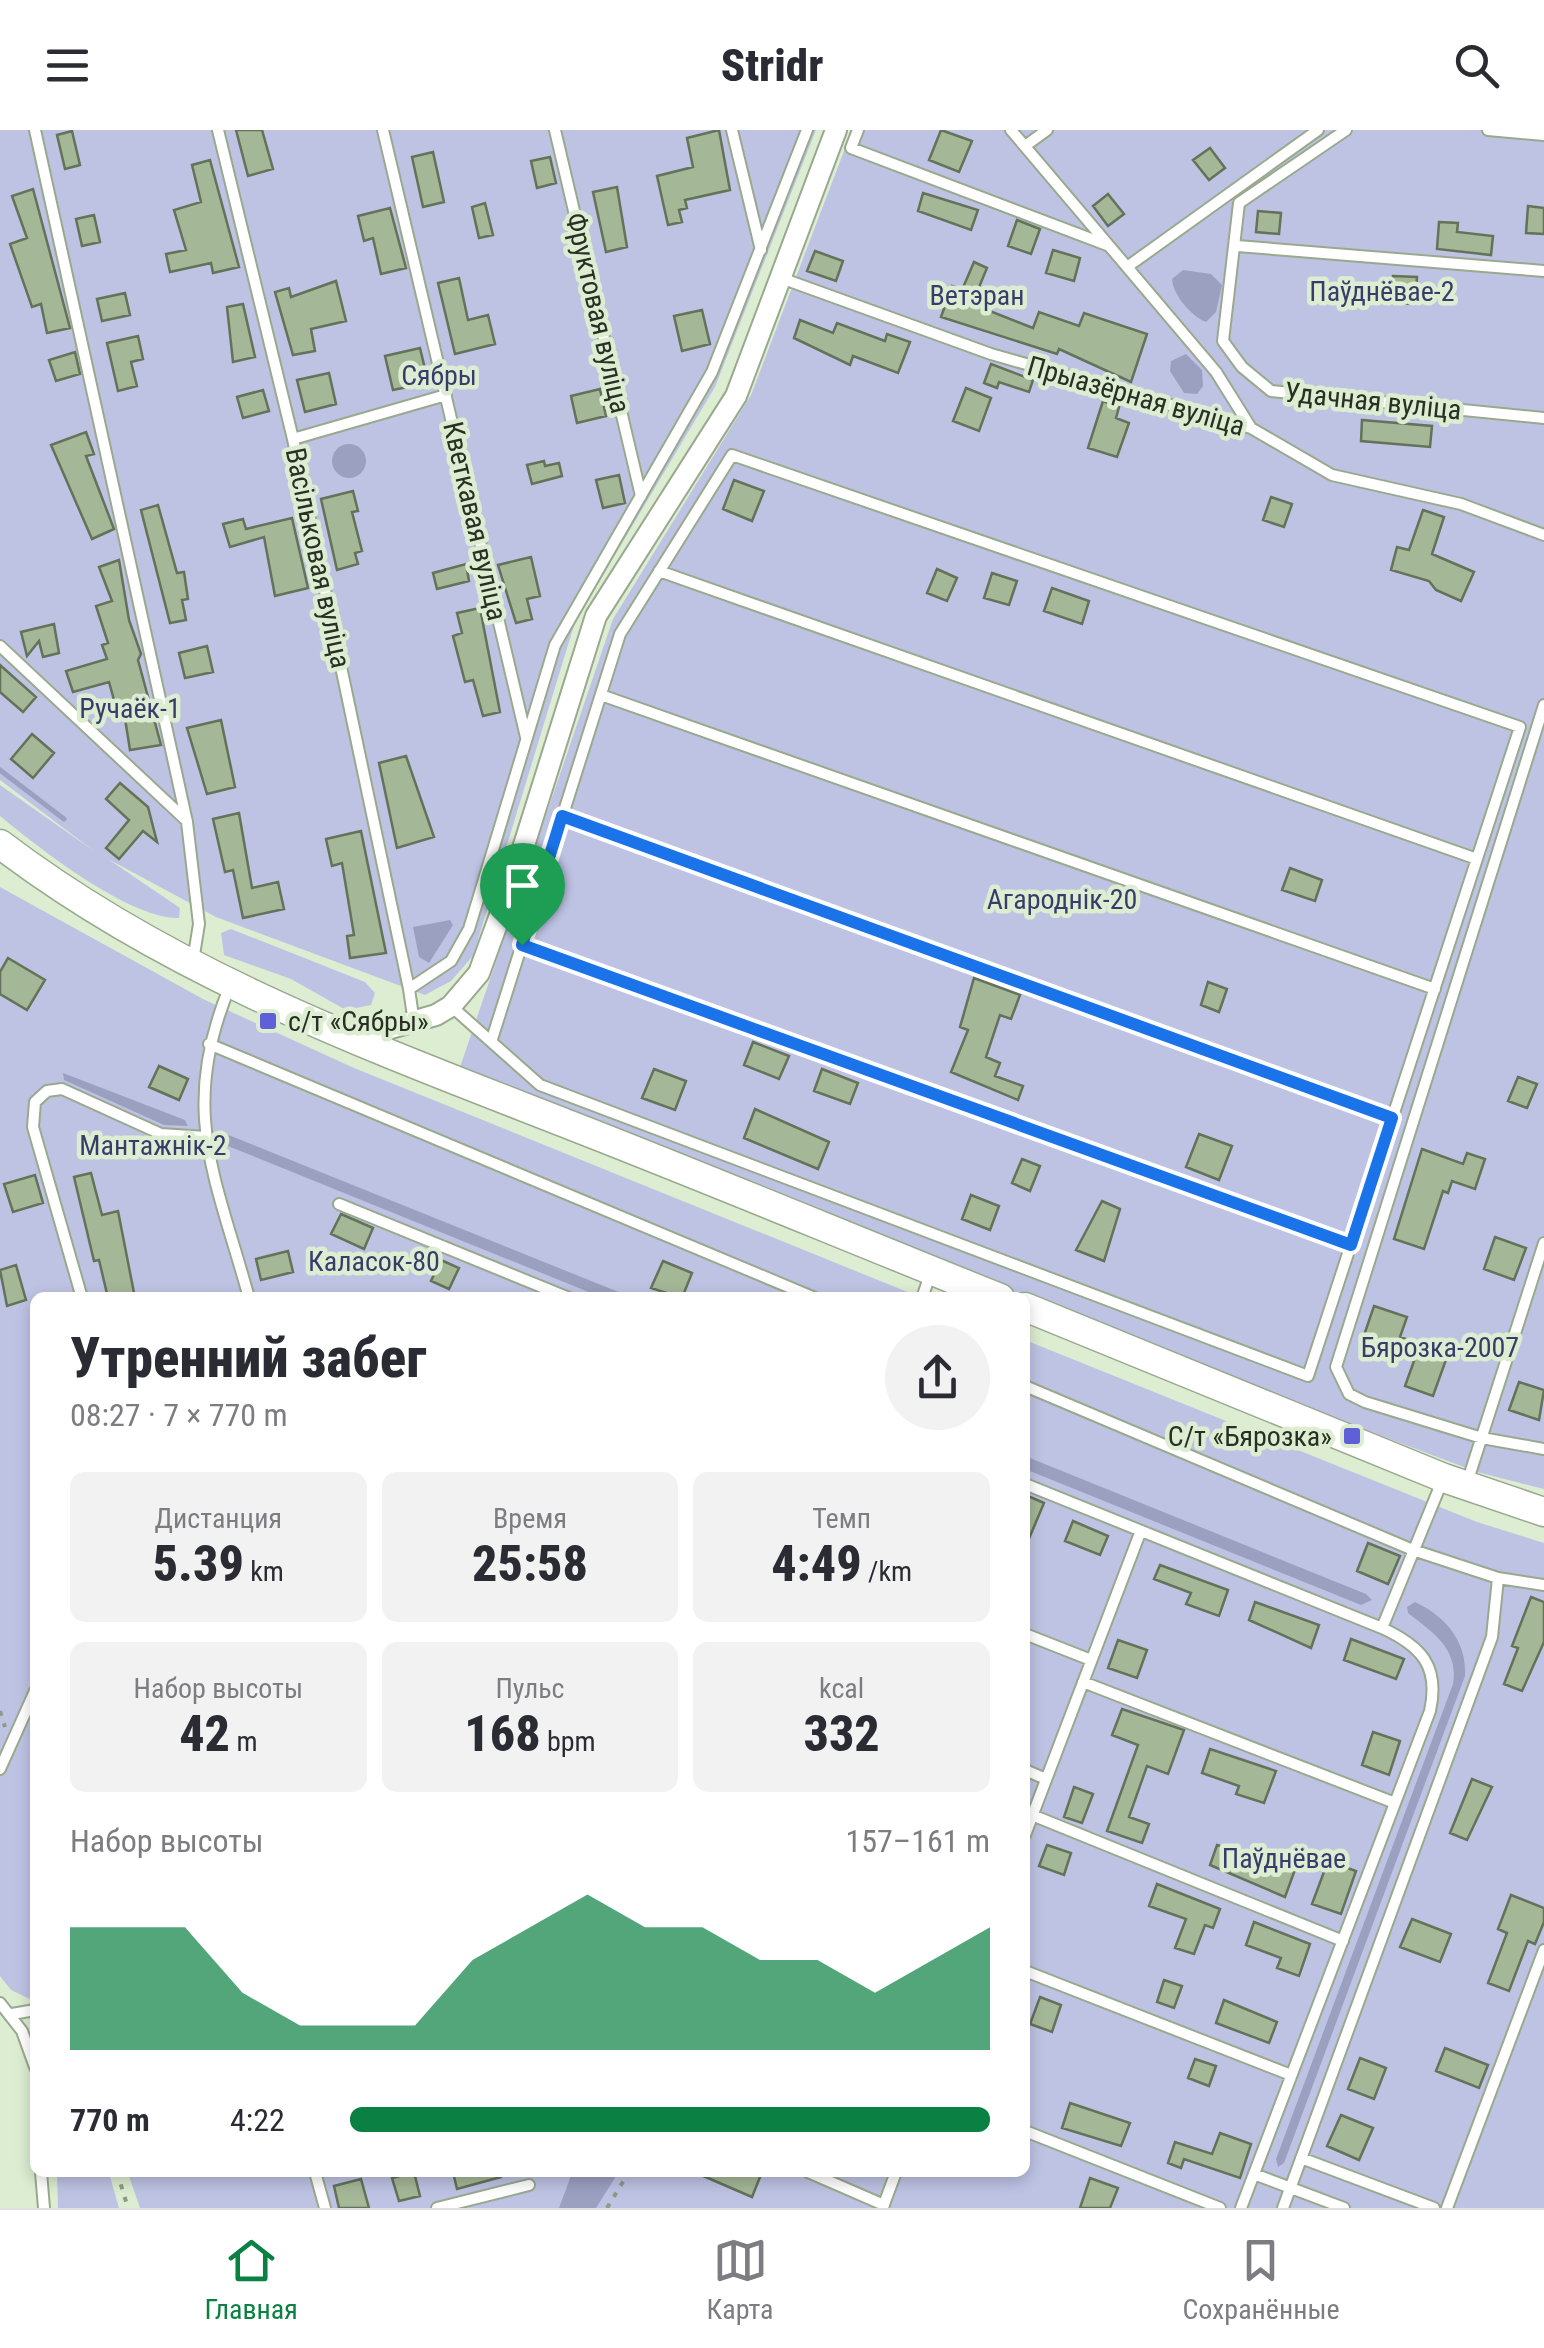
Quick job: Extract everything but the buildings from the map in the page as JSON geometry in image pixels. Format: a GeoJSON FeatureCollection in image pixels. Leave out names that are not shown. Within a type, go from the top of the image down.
{"type":"FeatureCollection","features":[{"type":"Feature","properties":{"kind":"street"},"geometry":{"type":"LineString","coordinates":[[351,1040],[414,1024],[451,1006],[469,988],[485,957],[596,616],[736,396],[836,130]]}},
{"type":"Feature","properties":{"kind":"street"},"geometry":{"type":"LineString","coordinates":[[0,844],[69,896],[230,985],[351,1040],[985,1292]]}},
{"type":"Feature","properties":{"kind":"street"},"geometry":{"type":"LineString","coordinates":[[1030,1309],[1454,1482],[1544,1512]]}},
{"type":"Feature","properties":{"kind":"lane"},"geometry":{"type":"LineString","coordinates":[[35,130],[187,822],[199,924],[192,967]]}},
{"type":"Feature","properties":{"kind":"lane","name":"Васільковая вуліца"},"geometry":{"type":"LineString","coordinates":[[218,130],[293,439],[414,1024]]}},
{"type":"Feature","properties":{"kind":"lane","name":"Кветкавая вуліца"},"geometry":{"type":"LineString","coordinates":[[383,130],[526,737]]}},
{"type":"Feature","properties":{"kind":"lane","name":"Фруктовая вуліца"},"geometry":{"type":"LineString","coordinates":[[555,130],[641,496]]}},
{"type":"Feature","properties":{"kind":"lane"},"geometry":{"type":"LineString","coordinates":[[732,130],[762,252]]}},
{"type":"Feature","properties":{"kind":"lane"},"geometry":{"type":"LineString","coordinates":[[409,988],[438,973],[462,945],[526,737],[568,618],[712,372],[807,130]]}},
{"type":"Feature","properties":{"kind":"lane"},"geometry":{"type":"LineString","coordinates":[[858,130],[850,148],[1110,246]]}},
{"type":"Feature","properties":{"kind":"lane"},"geometry":{"type":"LineString","coordinates":[[1012,130],[1216,372],[1251,428]]}},
{"type":"Feature","properties":{"kind":"lane"},"geometry":{"type":"LineString","coordinates":[[1025,146],[1047,130]]}},
{"type":"Feature","properties":{"kind":"lane"},"geometry":{"type":"LineString","coordinates":[[1127,266],[1318,130]]}},
{"type":"Feature","properties":{"kind":"lane"},"geometry":{"type":"LineString","coordinates":[[1346,130],[1238,203],[1237,246],[1544,272]]}},
{"type":"Feature","properties":{"kind":"lane"},"geometry":{"type":"LineString","coordinates":[[1488,130],[1544,135]]}},
{"type":"Feature","properties":{"kind":"lane","name":"Удачная вуліца"},"geometry":{"type":"LineString","coordinates":[[1237,246],[1223,342],[1242,368],[1271,391],[1544,418]]}},
{"type":"Feature","properties":{"kind":"lane","name":"Прыазёрная вуліца"},"geometry":{"type":"LineString","coordinates":[[780,278],[991,354],[1251,428],[1332,475],[1461,504],[1544,535]]}},
{"type":"Feature","properties":{"kind":"lane"},"geometry":{"type":"LineString","coordinates":[[293,439],[446,395]]}},
{"type":"Feature","properties":{"kind":"lane"},"geometry":{"type":"LineString","coordinates":[[451,1006],[540,1085],[1308,1376],[1520,727],[732,455],[620,634],[492,1039]]}},
{"type":"Feature","properties":{"kind":"lane"},"geometry":{"type":"LineString","coordinates":[[659,571],[1477,859]]}},
{"type":"Feature","properties":{"kind":"lane"},"geometry":{"type":"LineString","coordinates":[[0,646],[187,822]]}},
{"type":"Feature","properties":{"kind":"lane"},"geometry":{"type":"LineString","coordinates":[[601,694],[1435,988]]}},
{"type":"Feature","properties":{"kind":"lane"},"geometry":{"type":"LineString","coordinates":[[1544,705],[1336,1358],[1342,1386],[1356,1399],[1482,1438],[1544,1449]]}},
{"type":"Feature","properties":{"kind":"lane"},"geometry":{"type":"LineString","coordinates":[[562,816],[1392,1118]]}},
{"type":"Feature","properties":{"kind":"lane"},"geometry":{"type":"LineString","coordinates":[[522,945],[1351,1245]]}},
{"type":"Feature","properties":{"kind":"lane"},"geometry":{"type":"LineString","coordinates":[[230,985],[209,1044],[202,1103],[205,1137],[247,1292]]}},
{"type":"Feature","properties":{"kind":"lane"},"geometry":{"type":"LineString","coordinates":[[209,1044],[800,1292]]}},
{"type":"Feature","properties":{"kind":"lane"},"geometry":{"type":"LineString","coordinates":[[80,1292],[34,1126],[35,1102],[46,1092],[62,1089],[161,1134],[205,1137]]}},
{"type":"Feature","properties":{"kind":"lane"},"geometry":{"type":"LineString","coordinates":[[339,1204],[554,1292]]}},
{"type":"Feature","properties":{"kind":"lane"},"geometry":{"type":"LineString","coordinates":[[1382,1628],[1414,1550],[1482,1438],[1544,1243]]}},
{"type":"Feature","properties":{"kind":"lane"},"geometry":{"type":"LineString","coordinates":[[924,1292],[932,1270]]}},
{"type":"Feature","properties":{"kind":"lane"},"geometry":{"type":"LineString","coordinates":[[1030,1388],[1414,1550],[1498,1578],[1544,1585]]}},
{"type":"Feature","properties":{"kind":"lane"},"geometry":{"type":"LineString","coordinates":[[1030,1486],[1382,1628],[1422,1653],[1434,1684],[1430,1711],[1241,2208]]}},
{"type":"Feature","properties":{"kind":"lane"},"geometry":{"type":"LineString","coordinates":[[1030,1821],[1140,1533]]}},
{"type":"Feature","properties":{"kind":"lane"},"geometry":{"type":"LineString","coordinates":[[1283,2208],[1492,1636],[1498,1578]]}},
{"type":"Feature","properties":{"kind":"lane"},"geometry":{"type":"LineString","coordinates":[[1030,1636],[1091,1660]]}},
{"type":"Feature","properties":{"kind":"lane"},"geometry":{"type":"LineString","coordinates":[[1084,1682],[1395,1802]]}},
{"type":"Feature","properties":{"kind":"lane"},"geometry":{"type":"LineString","coordinates":[[0,1768],[30,1702]]}},
{"type":"Feature","properties":{"kind":"lane"},"geometry":{"type":"LineString","coordinates":[[1030,1772],[1046,1779]]}},
{"type":"Feature","properties":{"kind":"lane"},"geometry":{"type":"LineString","coordinates":[[1032,1815],[1343,1940]]}},
{"type":"Feature","properties":{"kind":"lane"},"geometry":{"type":"LineString","coordinates":[[1446,2208],[1544,1950]]}},
{"type":"Feature","properties":{"kind":"lane"},"geometry":{"type":"LineString","coordinates":[[1030,1973],[1291,2075]]}},
{"type":"Feature","properties":{"kind":"lane"},"geometry":{"type":"LineString","coordinates":[[0,2003],[12,2014],[30,2055]]}},
{"type":"Feature","properties":{"kind":"lane"},"geometry":{"type":"LineString","coordinates":[[12,2014],[30,2011]]}},
{"type":"Feature","properties":{"kind":"lane"},"geometry":{"type":"LineString","coordinates":[[1030,2133],[1220,2208]]}},
{"type":"Feature","properties":{"kind":"lane"},"geometry":{"type":"LineString","coordinates":[[1301,2158],[1434,2208]]}},
{"type":"Feature","properties":{"kind":"lane"},"geometry":{"type":"LineString","coordinates":[[1254,2174],[1344,2208]]}},
{"type":"Feature","properties":{"kind":"lane"},"geometry":{"type":"LineString","coordinates":[[41,2177],[44,2208]]}},
{"type":"Feature","properties":{"kind":"lane"},"geometry":{"type":"LineString","coordinates":[[316,2177],[325,2208]]}},
{"type":"Feature","properties":{"kind":"lane"},"geometry":{"type":"LineString","coordinates":[[819,2177],[883,2206],[894,2177]]}},
{"type":"Feature","properties":{"kind":"lane"},"geometry":{"type":"LineString","coordinates":[[438,2208],[529,2185]]}},
{"type":"Feature","properties":{"kind":"path"},"geometry":{"type":"LineString","coordinates":[[119,2177],[128,2208]]}},
{"type":"Feature","properties":{"kind":"path"},"geometry":{"type":"LineString","coordinates":[[607,2208],[625,2177]]}},
{"type":"Feature","properties":{"kind":"green space","name":"Сябры"},"geometry":{"type":"Polygon","coordinates":[[[0,130],[816,130],[715,387],[575,622],[473,956],[451,981],[425,995],[216,917],[108,859],[180,908],[179,918],[135,907],[85,879],[0,816],[0,785],[94,851],[0,780],[0,130]]]}},
{"type":"Feature","properties":{"kind":"green space","name":"Агароднік-20"},"geometry":{"type":"Polygon","coordinates":[[[852,130],[1544,130],[1544,1489],[1477,1472],[1157,1351],[1030,1300],[1030,1292],[1010,1292],[459,1070],[613,619],[751,395],[852,130]]]}},
{"type":"Feature","properties":{"kind":"green space"},"geometry":{"type":"Polygon","coordinates":[[[0,887],[203,999],[354,1068],[908,1292],[30,1292],[30,1999],[11,1990],[0,1976],[0,887]]]}},
{"type":"Feature","properties":{"kind":"green space"},"geometry":{"type":"Polygon","coordinates":[[[231,929],[365,982],[375,993],[371,1005],[346,1010],[291,979],[224,955],[221,933],[231,929]]]}},
{"type":"Feature","properties":{"kind":"green space","name":"Паўднёвае"},"geometry":{"type":"Polygon","coordinates":[[[1030,1342],[1477,1522],[1544,1543],[1544,2208],[140,2208],[129,2177],[1030,2177],[1030,1342]]]}},
{"type":"Feature","properties":{"kind":"green space"},"geometry":{"type":"Polygon","coordinates":[[[57,2177],[110,2177],[119,2208],[58,2208],[57,2177]]]}},
{"type":"Feature","properties":{"kind":"shaded area"},"geometry":{"type":"Polygon","coordinates":[[[1183,270],[1211,274],[1222,285],[1216,312],[1206,322],[1189,310],[1176,292],[1172,279],[1183,270]]]}},
{"type":"Feature","properties":{"kind":"shaded area"},"geometry":{"type":"Polygon","coordinates":[[[1186,354],[1202,370],[1203,386],[1197,394],[1184,393],[1170,371],[1171,361],[1186,354]]]}},
{"type":"Feature","properties":{"kind":"shaded area"},"geometry":{"type":"Polygon","coordinates":[[[349,444],[361,449],[366,461],[361,473],[349,478],[337,473],[332,461],[337,449],[349,444]]]}},
{"type":"Feature","properties":{"kind":"shaded area"},"geometry":{"type":"Polygon","coordinates":[[[450,920],[453,925],[429,963],[419,957],[413,927],[450,920]]]}},
{"type":"Feature","properties":{"kind":"shaded area"},"geometry":{"type":"Polygon","coordinates":[[[63,1073],[185,1120],[188,1126],[164,1125],[64,1080],[63,1073]]]}},
{"type":"Feature","properties":{"kind":"shaded area"},"geometry":{"type":"Polygon","coordinates":[[[226,1134],[619,1292],[589,1292],[223,1144],[219,1138],[226,1134]]]}},
{"type":"Feature","properties":{"kind":"shaded area"},"geometry":{"type":"Polygon","coordinates":[[[1030,1458],[1366,1594],[1372,1600],[1361,1605],[1030,1471],[1030,1458]]]}},
{"type":"Feature","properties":{"kind":"shaded area"},"geometry":{"type":"Polygon","coordinates":[[[1415,1602],[1452,1631],[1462,1652],[1465,1676],[1284,2163],[1278,2167],[1276,2159],[1453,1684],[1448,1651],[1408,1613],[1407,1607],[1415,1602]]]}},
{"type":"Feature","properties":{"kind":"shaded area"},"geometry":{"type":"Polygon","coordinates":[[[570,2177],[615,2177],[596,2208],[559,2208],[570,2177]]]}},
{"type":"Feature","properties":{"kind":"waterway"},"geometry":{"type":"LineString","coordinates":[[0,770],[64,819]]}},
{"type":"Feature","properties":{"kind":"place","name":"с/т «Сябры»"},"geometry":{"type":"Point","coordinates":[268,1021]}},
{"type":"Feature","properties":{"kind":"place","name":"С/т «Бярозка»"},"geometry":{"type":"Point","coordinates":[1352,1436]}},
{"type":"Feature","properties":{"kind":"route"},"geometry":{"type":"LineString","coordinates":[[562,816],[1392,1118],[1351,1245],[522,945],[562,816]]}},
{"type":"Feature","properties":{"kind":"park label","name":"Паўднёвае-2"},"geometry":{"type":"Point","coordinates":[1382,291]}},
{"type":"Feature","properties":{"kind":"park label","name":"Ветэран"},"geometry":{"type":"Point","coordinates":[977,295]}},
{"type":"Feature","properties":{"kind":"park label","name":"Ручаёк-1"},"geometry":{"type":"Point","coordinates":[130,708]}},
{"type":"Feature","properties":{"kind":"park label","name":"Мантажнік-2"},"geometry":{"type":"Point","coordinates":[153,1145]}},
{"type":"Feature","properties":{"kind":"park label","name":"Каласок-80"},"geometry":{"type":"Point","coordinates":[374,1261]}},
{"type":"Feature","properties":{"kind":"park label","name":"Бярозка-2007"},"geometry":{"type":"Point","coordinates":[1440,1347]}}]}
